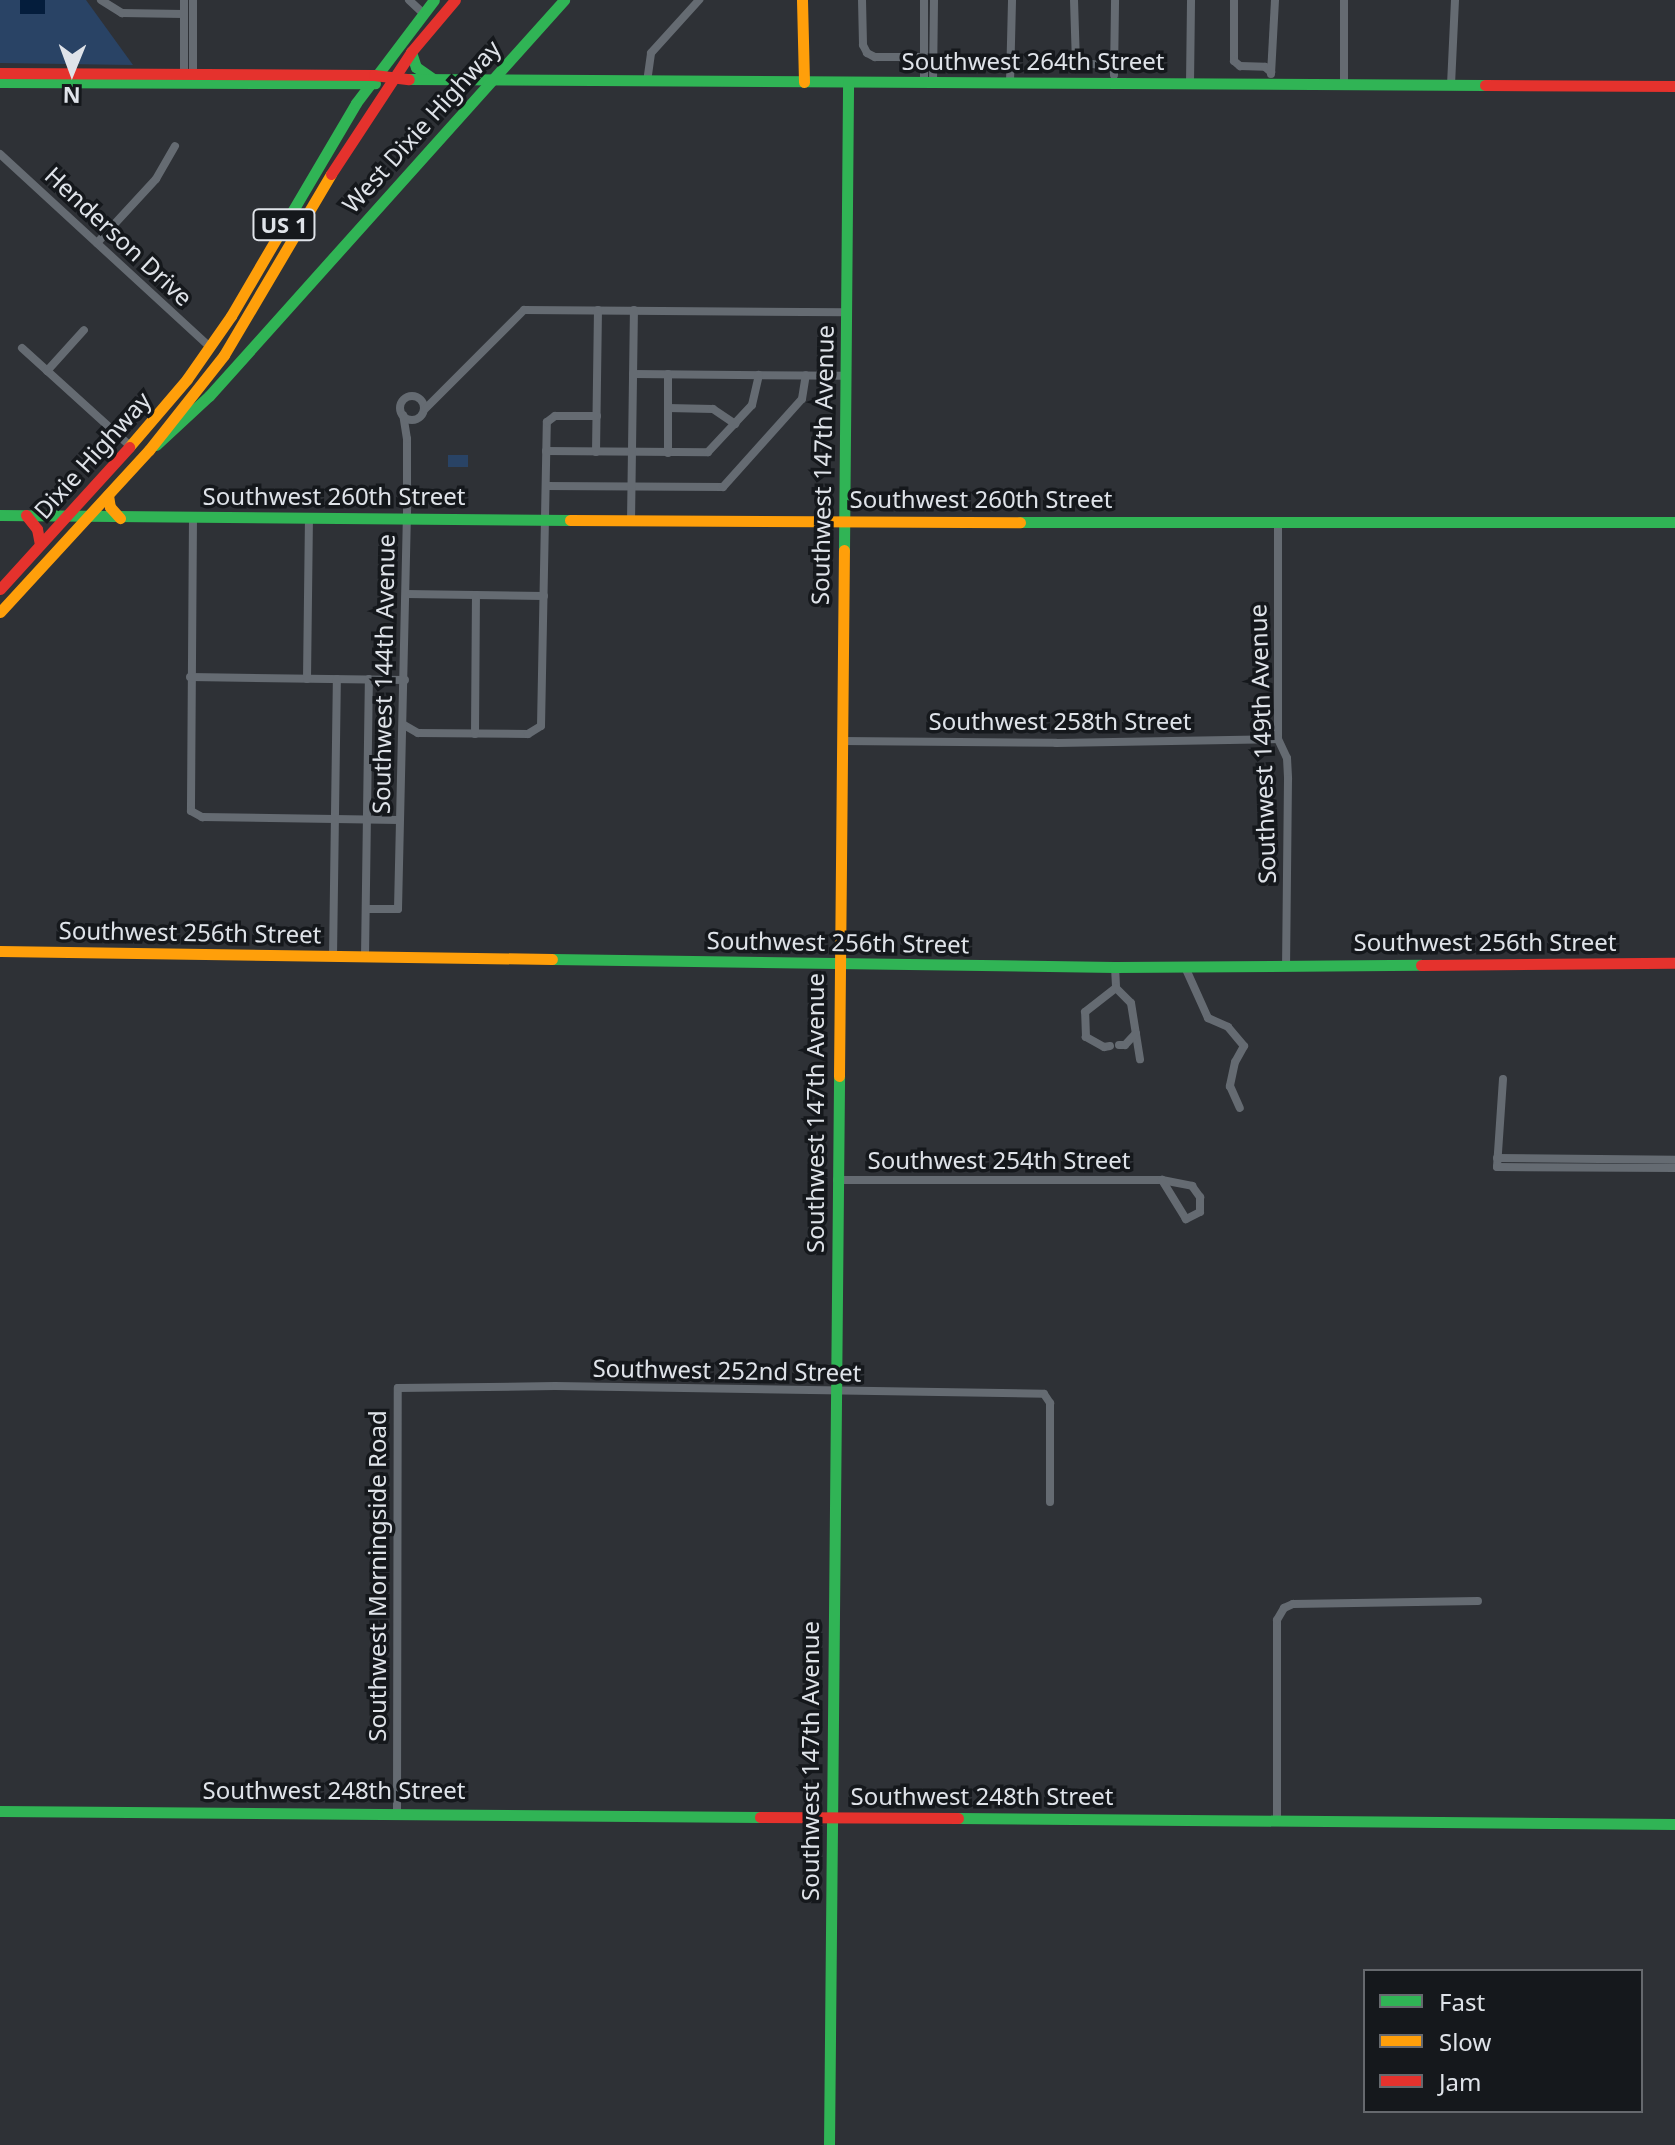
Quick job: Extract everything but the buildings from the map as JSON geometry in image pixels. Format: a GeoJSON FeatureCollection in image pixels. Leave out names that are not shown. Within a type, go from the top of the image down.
{"type":"FeatureCollection","features":[{"type":"Feature","properties":{"kind":"main road","name":"US 1"},"geometry":{"type":"LineString","coordinates":[[210,347],[371,80],[434,0]]}},
{"type":"Feature","properties":{"kind":"main road","name":"US 1"},"geometry":{"type":"LineString","coordinates":[[149,450],[224,355],[264,294],[330,174],[391,79],[455,0]]}},
{"type":"Feature","properties":{"kind":"main road","name":"West Dixie Highway"},"geometry":{"type":"LineString","coordinates":[[149,450],[178,428],[564,0]]}},
{"type":"Feature","properties":{"kind":"main road"},"geometry":{"type":"LineString","coordinates":[[802,0],[804,82]]}},
{"type":"Feature","properties":{"kind":"main road"},"geometry":{"type":"LineString","coordinates":[[411,52],[416,67],[434,80]]}},
{"type":"Feature","properties":{"kind":"main road","name":"Southwest 264th Street"},"geometry":{"type":"LineString","coordinates":[[0,73],[188,79]]}},
{"type":"Feature","properties":{"kind":"main road","name":"Southwest 264th Street"},"geometry":{"type":"LineString","coordinates":[[0,82],[391,79],[1190,84],[1271,78],[1344,84],[1675,86]]}},
{"type":"Feature","properties":{"kind":"main road","name":"Southwest 147th Avenue"},"geometry":{"type":"LineString","coordinates":[[829,2145],[848,82]]}},
{"type":"Feature","properties":{"kind":"main road"},"geometry":{"type":"LineString","coordinates":[[210,347],[235,357],[246,353]]}},
{"type":"Feature","properties":{"kind":"main road","name":"Dixie Highway"},"geometry":{"type":"LineString","coordinates":[[0,589],[130,446],[210,347]]}},
{"type":"Feature","properties":{"kind":"main road","name":"Dixie Highway"},"geometry":{"type":"LineString","coordinates":[[0,612],[149,450]]}},
{"type":"Feature","properties":{"kind":"main road"},"geometry":{"type":"LineString","coordinates":[[108,495],[110,507],[120,518]]}},
{"type":"Feature","properties":{"kind":"main road","name":"Southwest 260th Street"},"geometry":{"type":"LineString","coordinates":[[0,515],[631,521],[1675,522]]}},
{"type":"Feature","properties":{"kind":"main road"},"geometry":{"type":"LineString","coordinates":[[26,515],[37,529],[40,545]]}},
{"type":"Feature","properties":{"kind":"main road","name":"Southwest 256th Street"},"geometry":{"type":"LineString","coordinates":[[0,951],[1115,967],[1675,963]]}},
{"type":"Feature","properties":{"kind":"main road","name":"Southwest 248th Street"},"geometry":{"type":"LineString","coordinates":[[0,1811],[1675,1824]]}},
{"type":"Feature","properties":{"kind":"street"},"geometry":{"type":"LineString","coordinates":[[101,0],[113,10],[129,14],[183,14]]}},
{"type":"Feature","properties":{"kind":"street"},"geometry":{"type":"LineString","coordinates":[[184,0],[188,79]]}},
{"type":"Feature","properties":{"kind":"street"},"geometry":{"type":"LineString","coordinates":[[188,79],[193,0]]}},
{"type":"Feature","properties":{"kind":"street"},"geometry":{"type":"LineString","coordinates":[[409,0],[423,13]]}},
{"type":"Feature","properties":{"kind":"street"},"geometry":{"type":"LineString","coordinates":[[647,82],[649,56],[699,0]]}},
{"type":"Feature","properties":{"kind":"street"},"geometry":{"type":"LineString","coordinates":[[862,0],[863,45],[867,53],[875,57],[924,57]]}},
{"type":"Feature","properties":{"kind":"street"},"geometry":{"type":"LineString","coordinates":[[924,0],[924,57],[928,83]]}},
{"type":"Feature","properties":{"kind":"street"},"geometry":{"type":"LineString","coordinates":[[928,83],[934,0]]}},
{"type":"Feature","properties":{"kind":"street"},"geometry":{"type":"LineString","coordinates":[[1010,83],[1012,0]]}},
{"type":"Feature","properties":{"kind":"street"},"geometry":{"type":"LineString","coordinates":[[1074,0],[1076,62],[1107,66],[1114,70]]}},
{"type":"Feature","properties":{"kind":"street"},"geometry":{"type":"LineString","coordinates":[[1114,84],[1115,0]]}},
{"type":"Feature","properties":{"kind":"street"},"geometry":{"type":"LineString","coordinates":[[1190,84],[1191,0]]}},
{"type":"Feature","properties":{"kind":"street"},"geometry":{"type":"LineString","coordinates":[[1234,0],[1234,61],[1240,66],[1265,67],[1271,78]]}},
{"type":"Feature","properties":{"kind":"street"},"geometry":{"type":"LineString","coordinates":[[1271,78],[1275,0]]}},
{"type":"Feature","properties":{"kind":"street"},"geometry":{"type":"LineString","coordinates":[[1344,0],[1344,84]]}},
{"type":"Feature","properties":{"kind":"street"},"geometry":{"type":"LineString","coordinates":[[1451,85],[1455,0]]}},
{"type":"Feature","properties":{"kind":"street"},"geometry":{"type":"LineString","coordinates":[[97,243],[156,179],[175,146]]}},
{"type":"Feature","properties":{"kind":"street","name":"Henderson Drive"},"geometry":{"type":"LineString","coordinates":[[0,154],[210,347]]}},
{"type":"Feature","properties":{"kind":"street"},"geometry":{"type":"LineString","coordinates":[[596,452],[598,310]]}},
{"type":"Feature","properties":{"kind":"street"},"geometry":{"type":"LineString","coordinates":[[631,521],[634,310]]}},
{"type":"Feature","properties":{"kind":"street"},"geometry":{"type":"LineString","coordinates":[[441,391],[404,399],[400,408],[403,415],[412,420],[419,418],[441,391],[520,312],[846,312]]}},
{"type":"Feature","properties":{"kind":"street"},"geometry":{"type":"LineString","coordinates":[[47,371],[84,330]]}},
{"type":"Feature","properties":{"kind":"street"},"geometry":{"type":"LineString","coordinates":[[22,348],[130,446]]}},
{"type":"Feature","properties":{"kind":"street"},"geometry":{"type":"LineString","coordinates":[[633,374],[845,376]]}},
{"type":"Feature","properties":{"kind":"street"},"geometry":{"type":"LineString","coordinates":[[668,374],[668,453]]}},
{"type":"Feature","properties":{"kind":"street"},"geometry":{"type":"LineString","coordinates":[[546,451],[708,452],[754,401],[759,375]]}},
{"type":"Feature","properties":{"kind":"street"},"geometry":{"type":"LineString","coordinates":[[546,486],[717,488],[727,484],[802,399],[806,375]]}},
{"type":"Feature","properties":{"kind":"street"},"geometry":{"type":"LineString","coordinates":[[420,397],[425,409]]}},
{"type":"Feature","properties":{"kind":"street"},"geometry":{"type":"LineString","coordinates":[[668,408],[713,409],[735,424]]}},
{"type":"Feature","properties":{"kind":"street","name":"Southwest 144th Avenue"},"geometry":{"type":"LineString","coordinates":[[366,909],[398,909],[407,519],[407,439],[403,415]]}},
{"type":"Feature","properties":{"kind":"street"},"geometry":{"type":"LineString","coordinates":[[404,725],[418,733],[475,734],[528,734],[541,726],[546,451],[550,418],[597,416]]}},
{"type":"Feature","properties":{"kind":"street","name":"Southwest 144th Avenue"},"geometry":{"type":"LineString","coordinates":[[407,439],[419,418]]}},
{"type":"Feature","properties":{"kind":"street"},"geometry":{"type":"LineString","coordinates":[[193,517],[189,804],[194,813],[202,817],[399,820]]}},
{"type":"Feature","properties":{"kind":"street"},"geometry":{"type":"LineString","coordinates":[[307,679],[309,518]]}},
{"type":"Feature","properties":{"kind":"street","name":"Southwest 149th Avenue"},"geometry":{"type":"LineString","coordinates":[[1278,521],[1278,739],[1287,758],[1288,779],[1286,965]]}},
{"type":"Feature","properties":{"kind":"street"},"geometry":{"type":"LineString","coordinates":[[406,594],[544,596]]}},
{"type":"Feature","properties":{"kind":"street"},"geometry":{"type":"LineString","coordinates":[[475,734],[476,595]]}},
{"type":"Feature","properties":{"kind":"street"},"geometry":{"type":"LineString","coordinates":[[190,677],[405,680]]}},
{"type":"Feature","properties":{"kind":"street"},"geometry":{"type":"LineString","coordinates":[[333,957],[337,679]]}},
{"type":"Feature","properties":{"kind":"street"},"geometry":{"type":"LineString","coordinates":[[365,957],[369,679]]}},
{"type":"Feature","properties":{"kind":"street","name":"Southwest 258th Street"},"geometry":{"type":"LineString","coordinates":[[842,741],[1056,743],[1278,739]]}},
{"type":"Feature","properties":{"kind":"street"},"geometry":{"type":"LineString","coordinates":[[1115,967],[1116,988],[1131,1003],[1140,1059]]}},
{"type":"Feature","properties":{"kind":"street"},"geometry":{"type":"LineString","coordinates":[[1185,967],[1208,1018],[1228,1027],[1244,1046],[1235,1062],[1230,1086],[1240,1108]]}},
{"type":"Feature","properties":{"kind":"street"},"geometry":{"type":"LineString","coordinates":[[1116,988],[1085,1012],[1086,1037],[1104,1047],[1125,1045],[1136,1033]]}},
{"type":"Feature","properties":{"kind":"street"},"geometry":{"type":"LineString","coordinates":[[1503,1079],[1497,1167],[1675,1168]]}},
{"type":"Feature","properties":{"kind":"street"},"geometry":{"type":"LineString","coordinates":[[1497,1158],[1675,1160]]}},
{"type":"Feature","properties":{"kind":"street","name":"Southwest 254th Street"},"geometry":{"type":"LineString","coordinates":[[837,1180],[1162,1180]]}},
{"type":"Feature","properties":{"kind":"street"},"geometry":{"type":"LineString","coordinates":[[1162,1180],[1192,1186],[1200,1197],[1200,1212],[1186,1219],[1162,1180]]}},
{"type":"Feature","properties":{"kind":"street","name":"Southwest 252nd Street"},"geometry":{"type":"LineString","coordinates":[[398,1388],[555,1386],[835,1393],[1044,1394],[1050,1403],[1050,1502]]}},
{"type":"Feature","properties":{"kind":"street","name":"Southwest Morningside Road"},"geometry":{"type":"LineString","coordinates":[[397,1812],[398,1388]]}},
{"type":"Feature","properties":{"kind":"street"},"geometry":{"type":"LineString","coordinates":[[1277,1821],[1277,1620],[1284,1608],[1293,1604],[1478,1601]]}},
{"type":"Feature","properties":{"kind":"shaded area"},"geometry":{"type":"Polygon","coordinates":[[[0,0],[86,0],[133,65],[0,63],[0,0]]]}},
{"type":"Feature","properties":{"kind":"shaded area"},"geometry":{"type":"Polygon","coordinates":[[[20,0],[45,0],[45,14],[20,14],[20,0]]]}},
{"type":"Feature","properties":{"kind":"shaded area"},"geometry":{"type":"Polygon","coordinates":[[[448,455],[468,455],[468,467],[448,467],[448,455]]]}},
{"type":"Feature","properties":{"kind":"traffic: fast"},"geometry":{"type":"LineString","coordinates":[[276,239],[356,103],[434,0]]}},
{"type":"Feature","properties":{"kind":"traffic: fast"},"geometry":{"type":"LineString","coordinates":[[156,445],[209,396],[564,0]]}},
{"type":"Feature","properties":{"kind":"traffic: fast"},"geometry":{"type":"LineString","coordinates":[[411,52],[416,67],[433,79]]}},
{"type":"Feature","properties":{"kind":"traffic: fast"},"geometry":{"type":"LineString","coordinates":[[409,79],[1485,85]]}},
{"type":"Feature","properties":{"kind":"traffic: fast"},"geometry":{"type":"LineString","coordinates":[[0,82],[375,83]]}},
{"type":"Feature","properties":{"kind":"traffic: fast"},"geometry":{"type":"LineString","coordinates":[[844,550],[848,82]]}},
{"type":"Feature","properties":{"kind":"traffic: fast"},"geometry":{"type":"LineString","coordinates":[[0,515],[570,520]]}},
{"type":"Feature","properties":{"kind":"traffic: fast"},"geometry":{"type":"LineString","coordinates":[[1020,522],[1675,522]]}},
{"type":"Feature","properties":{"kind":"traffic: fast"},"geometry":{"type":"LineString","coordinates":[[552,959],[1115,967],[1421,965]]}},
{"type":"Feature","properties":{"kind":"traffic: fast"},"geometry":{"type":"LineString","coordinates":[[829,2145],[839,1076]]}},
{"type":"Feature","properties":{"kind":"traffic: fast"},"geometry":{"type":"LineString","coordinates":[[0,1811],[760,1817]]}},
{"type":"Feature","properties":{"kind":"traffic: fast"},"geometry":{"type":"LineString","coordinates":[[958,1818],[1675,1824]]}},
{"type":"Feature","properties":{"kind":"traffic: slow"},"geometry":{"type":"LineString","coordinates":[[802,0],[804,82]]}},
{"type":"Feature","properties":{"kind":"traffic: slow"},"geometry":{"type":"LineString","coordinates":[[0,612],[149,450],[224,355],[331,174]]}},
{"type":"Feature","properties":{"kind":"traffic: slow"},"geometry":{"type":"LineString","coordinates":[[129,447],[187,379],[231,316],[276,239]]}},
{"type":"Feature","properties":{"kind":"traffic: slow"},"geometry":{"type":"LineString","coordinates":[[108,495],[110,507],[120,518]]}},
{"type":"Feature","properties":{"kind":"traffic: slow"},"geometry":{"type":"LineString","coordinates":[[570,520],[1020,522]]}},
{"type":"Feature","properties":{"kind":"traffic: slow"},"geometry":{"type":"LineString","coordinates":[[839,1076],[844,550]]}},
{"type":"Feature","properties":{"kind":"traffic: slow"},"geometry":{"type":"LineString","coordinates":[[0,951],[552,959]]}},
{"type":"Feature","properties":{"kind":"traffic: jam"},"geometry":{"type":"LineString","coordinates":[[331,174],[411,52],[455,0]]}},
{"type":"Feature","properties":{"kind":"traffic: jam"},"geometry":{"type":"LineString","coordinates":[[0,73],[374,75],[409,79]]}},
{"type":"Feature","properties":{"kind":"traffic: jam"},"geometry":{"type":"LineString","coordinates":[[1485,85],[1675,86]]}},
{"type":"Feature","properties":{"kind":"traffic: jam"},"geometry":{"type":"LineString","coordinates":[[0,589],[129,447]]}},
{"type":"Feature","properties":{"kind":"traffic: jam"},"geometry":{"type":"LineString","coordinates":[[26,515],[37,529],[40,545]]}},
{"type":"Feature","properties":{"kind":"traffic: jam"},"geometry":{"type":"LineString","coordinates":[[1421,965],[1675,963]]}},
{"type":"Feature","properties":{"kind":"traffic: jam"},"geometry":{"type":"LineString","coordinates":[[760,1817],[958,1818]]}}]}
